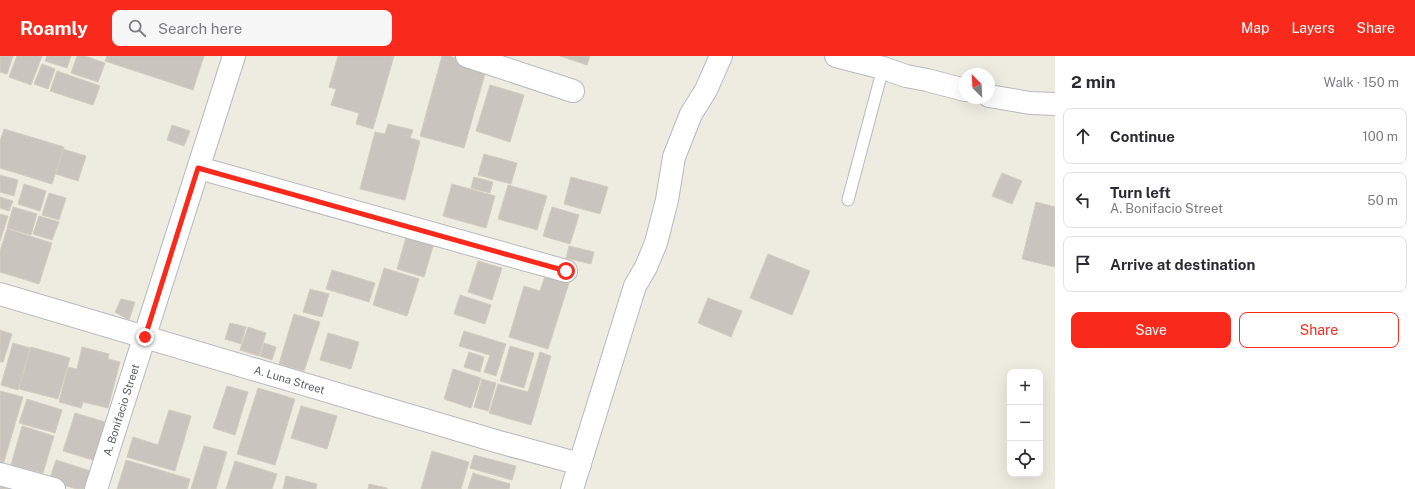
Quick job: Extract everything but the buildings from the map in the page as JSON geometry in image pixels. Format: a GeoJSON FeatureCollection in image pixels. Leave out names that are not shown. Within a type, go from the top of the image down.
{"type":"FeatureCollection","features":[{"type":"Feature","properties":{"kind":"street","name":"A. Bonifacio Street"},"geometry":{"type":"LineString","coordinates":[[96,489],[234,56]]}},
{"type":"Feature","properties":{"kind":"street"},"geometry":{"type":"LineString","coordinates":[[467,56],[573,91]]}},
{"type":"Feature","properties":{"kind":"street"},"geometry":{"type":"LineString","coordinates":[[572,489],[635,286],[646,267],[656,243],[667,200],[674,157],[691,114],[706,90],[721,56]]}},
{"type":"Feature","properties":{"kind":"street"},"geometry":{"type":"LineString","coordinates":[[836,56],[883,68],[906,76],[959,88]]}},
{"type":"Feature","properties":{"kind":"street"},"geometry":{"type":"LineString","coordinates":[[995,97],[1030,103],[1055,104]]}},
{"type":"Feature","properties":{"kind":"street"},"geometry":{"type":"LineString","coordinates":[[198,168],[566,271]]}},
{"type":"Feature","properties":{"kind":"street","name":"A. Luna Street"},"geometry":{"type":"LineString","coordinates":[[0,294],[492,440],[580,464]]}},
{"type":"Feature","properties":{"kind":"street"},"geometry":{"type":"LineString","coordinates":[[0,474],[54,489]]}},
{"type":"Feature","properties":{"kind":"lane"},"geometry":{"type":"LineString","coordinates":[[848,200],[883,68]]}},
{"type":"Feature","properties":{"kind":"route"},"geometry":{"type":"LineString","coordinates":[[145,337],[198,168],[566,271]]}}]}
